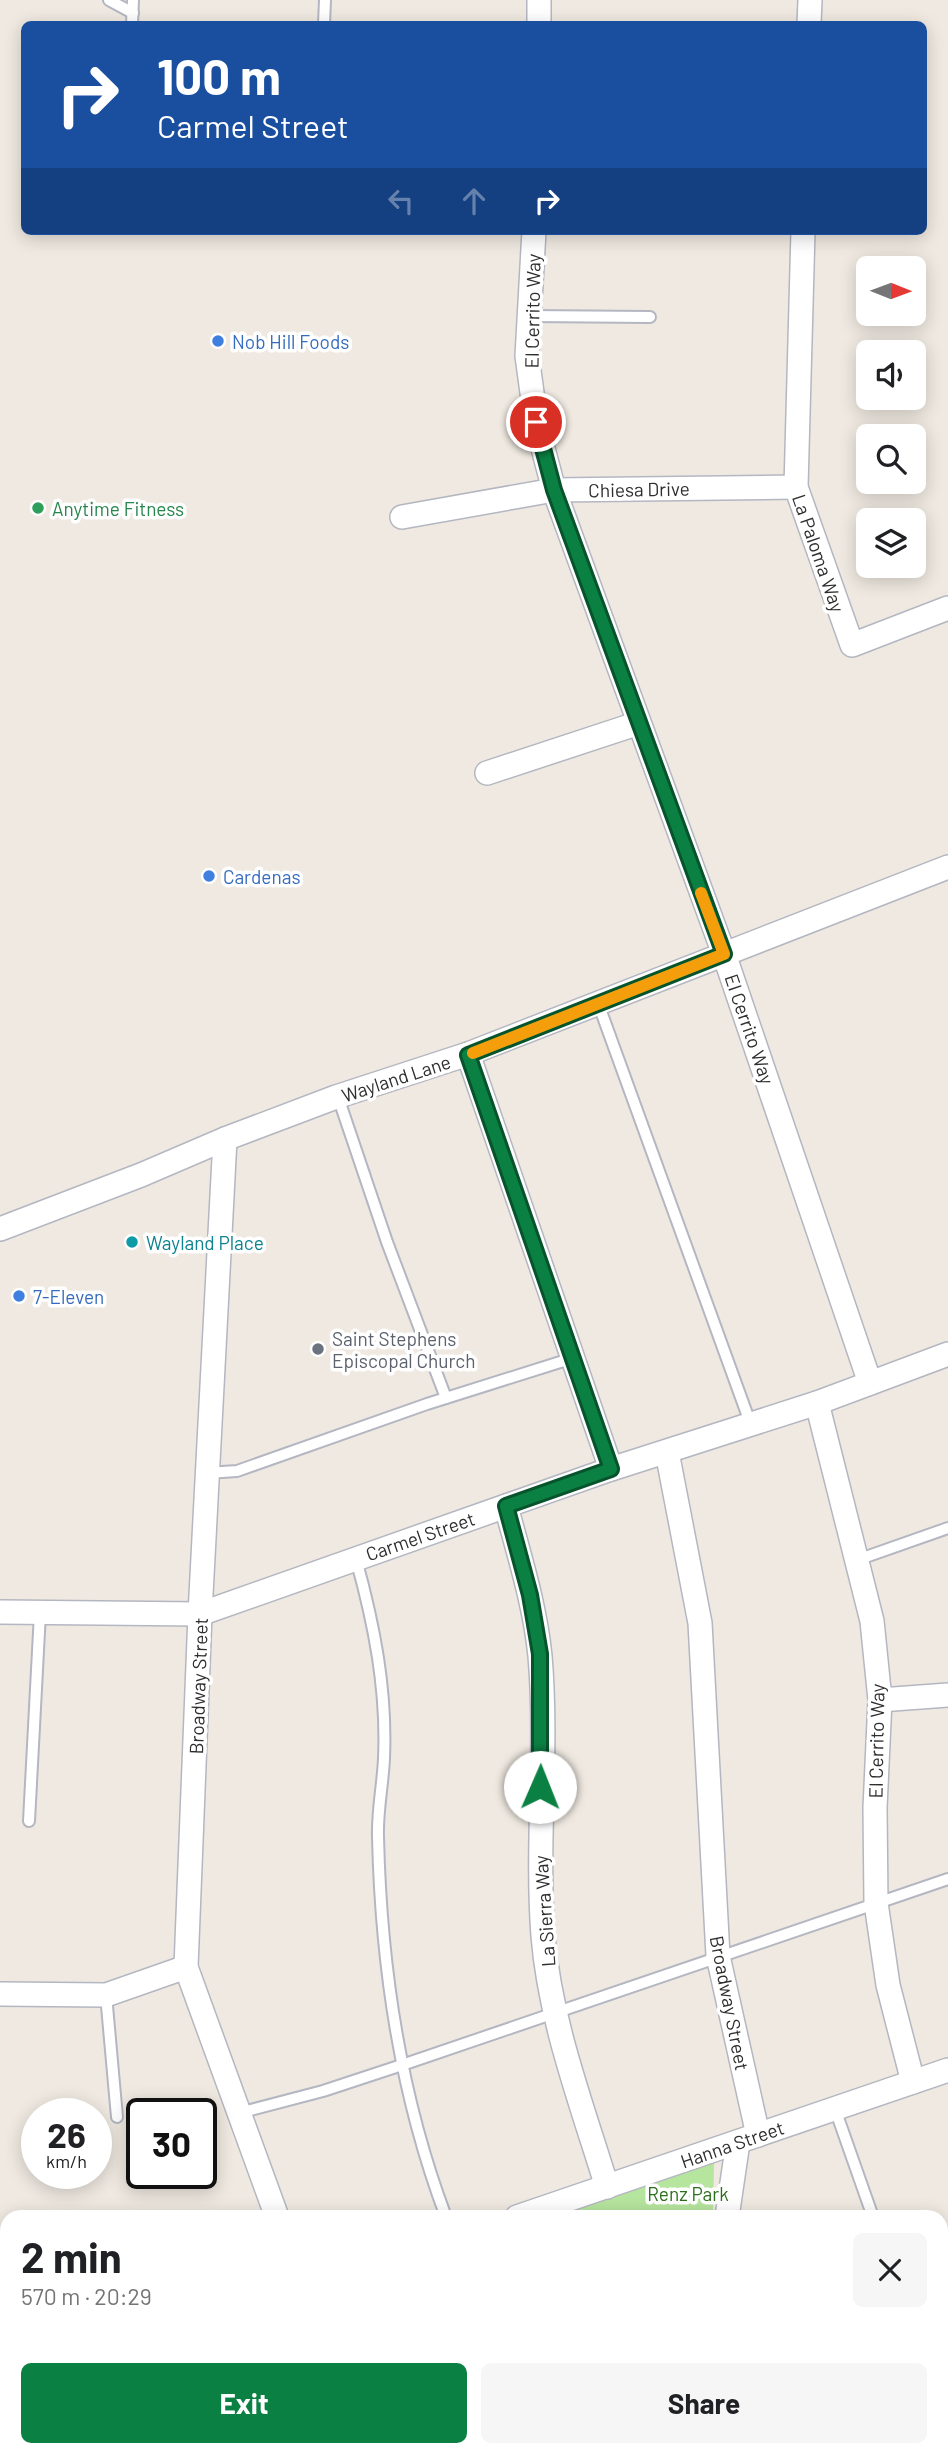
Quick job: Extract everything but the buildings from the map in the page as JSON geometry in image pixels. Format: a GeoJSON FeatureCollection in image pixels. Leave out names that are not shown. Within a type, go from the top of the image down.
{"type":"FeatureCollection","features":[{"type":"Feature","properties":{"kind":"street"},"geometry":{"type":"LineString","coordinates":[[539,0],[539,21]]}},
{"type":"Feature","properties":{"kind":"street"},"geometry":{"type":"LineString","coordinates":[[809,21],[810,0]]}},
{"type":"Feature","properties":{"kind":"street","name":"El Cerrito Way"},"geometry":{"type":"LineString","coordinates":[[534,235],[527,356],[536,422],[554,490],[724,954],[870,1383]]}},
{"type":"Feature","properties":{"kind":"street","name":"La Paloma Way"},"geometry":{"type":"LineString","coordinates":[[803,235],[796,487],[852,645],[948,608]]}},
{"type":"Feature","properties":{"kind":"street","name":"Chiesa Drive"},"geometry":{"type":"LineString","coordinates":[[402,517],[554,490],[796,487]]}},
{"type":"Feature","properties":{"kind":"street"},"geometry":{"type":"LineString","coordinates":[[487,773],[639,723]]}},
{"type":"Feature","properties":{"kind":"street","name":"Wayland Lane"},"geometry":{"type":"LineString","coordinates":[[0,1229],[141,1175],[225,1139],[338,1097],[468,1055],[948,867]]}},
{"type":"Feature","properties":{"kind":"street"},"geometry":{"type":"LineString","coordinates":[[468,1055],[611,1469]]}},
{"type":"Feature","properties":{"kind":"street","name":"Broadway Street"},"geometry":{"type":"LineString","coordinates":[[225,1139],[200,1614],[186,1967],[274,2210]]}},
{"type":"Feature","properties":{"kind":"street","name":"Carmel Street"},"geometry":{"type":"LineString","coordinates":[[0,1612],[200,1614],[611,1469],[817,1403],[948,1354]]}},
{"type":"Feature","properties":{"kind":"street","name":"El Cerrito Way"},"geometry":{"type":"LineString","coordinates":[[817,1403],[872,1620],[880,1700],[875,1808],[876,1903],[888,1985],[913,2082]]}},
{"type":"Feature","properties":{"kind":"street","name":"Broadway Street"},"geometry":{"type":"LineString","coordinates":[[667,1452],[700,1623],[718,1956],[748,2139]]}},
{"type":"Feature","properties":{"kind":"street","name":"La Sierra Way"},"geometry":{"type":"LineString","coordinates":[[506,1506],[530,1595],[540,1654],[539,1859],[543,1939],[554,2015],[607,2187]]}},
{"type":"Feature","properties":{"kind":"street"},"geometry":{"type":"LineString","coordinates":[[880,1700],[948,1695]]}},
{"type":"Feature","properties":{"kind":"street"},"geometry":{"type":"LineString","coordinates":[[0,1994],[106,1995],[186,1967]]}},
{"type":"Feature","properties":{"kind":"street","name":"Hanna Street"},"geometry":{"type":"LineString","coordinates":[[538,2210],[948,2070]]}},
{"type":"Feature","properties":{"kind":"street"},"geometry":{"type":"LineString","coordinates":[[729,2210],[748,2139]]}},
{"type":"Feature","properties":{"kind":"lane"},"geometry":{"type":"LineString","coordinates":[[109,0],[133,19]]}},
{"type":"Feature","properties":{"kind":"lane"},"geometry":{"type":"LineString","coordinates":[[133,0],[133,19]]}},
{"type":"Feature","properties":{"kind":"lane"},"geometry":{"type":"LineString","coordinates":[[324,21],[325,0]]}},
{"type":"Feature","properties":{"kind":"lane"},"geometry":{"type":"LineString","coordinates":[[530,316],[650,317]]}},
{"type":"Feature","properties":{"kind":"lane"},"geometry":{"type":"LineString","coordinates":[[598,1003],[751,1425]]}},
{"type":"Feature","properties":{"kind":"lane"},"geometry":{"type":"LineString","coordinates":[[338,1097],[387,1241],[446,1398]]}},
{"type":"Feature","properties":{"kind":"lane"},"geometry":{"type":"LineString","coordinates":[[207,1473],[237,1471],[573,1357]]}},
{"type":"Feature","properties":{"kind":"lane"},"geometry":{"type":"LineString","coordinates":[[857,1560],[948,1528]]}},
{"type":"Feature","properties":{"kind":"lane"},"geometry":{"type":"LineString","coordinates":[[356,1559],[372,1617],[382,1679],[384,1757],[378,1833],[386,1979],[402,2065],[426,2162],[443,2210]]}},
{"type":"Feature","properties":{"kind":"lane"},"geometry":{"type":"LineString","coordinates":[[29,1821],[40,1613]]}},
{"type":"Feature","properties":{"kind":"lane"},"geometry":{"type":"LineString","coordinates":[[239,2113],[323,2091],[554,2015],[718,1956],[948,1879]]}},
{"type":"Feature","properties":{"kind":"lane"},"geometry":{"type":"LineString","coordinates":[[106,1995],[117,2118]]}},
{"type":"Feature","properties":{"kind":"lane"},"geometry":{"type":"LineString","coordinates":[[835,2109],[871,2210]]}},
{"type":"Feature","properties":{"kind":"green space","name":"Renz Park"},"geometry":{"type":"Polygon","coordinates":[[[714,2159],[713,2210],[557,2210],[714,2159]]]}},
{"type":"Feature","properties":{"kind":"slow traffic"},"geometry":{"type":"LineString","coordinates":[[473,1053],[724,954],[701,893]]}},
{"type":"Feature","properties":{"kind":"place","name":"Nob Hill Foods"},"geometry":{"type":"Point","coordinates":[218,341]}},
{"type":"Feature","properties":{"kind":"place","name":"Anytime Fitness"},"geometry":{"type":"Point","coordinates":[38,508]}},
{"type":"Feature","properties":{"kind":"place","name":"Cardenas"},"geometry":{"type":"Point","coordinates":[209,876]}},
{"type":"Feature","properties":{"kind":"place","name":"Wayland Place"},"geometry":{"type":"Point","coordinates":[132,1242]}},
{"type":"Feature","properties":{"kind":"place","name":"7-Eleven"},"geometry":{"type":"Point","coordinates":[19,1296]}},
{"type":"Feature","properties":{"kind":"place","name":"Saint Stephens Episcopal Church"},"geometry":{"type":"Point","coordinates":[318,1349]}},
{"type":"Feature","properties":{"kind":"route"},"geometry":{"type":"LineString","coordinates":[[536,422],[554,490],[724,954],[468,1055],[611,1469],[506,1506],[530,1595],[540,1654],[540,1787]]}}]}
